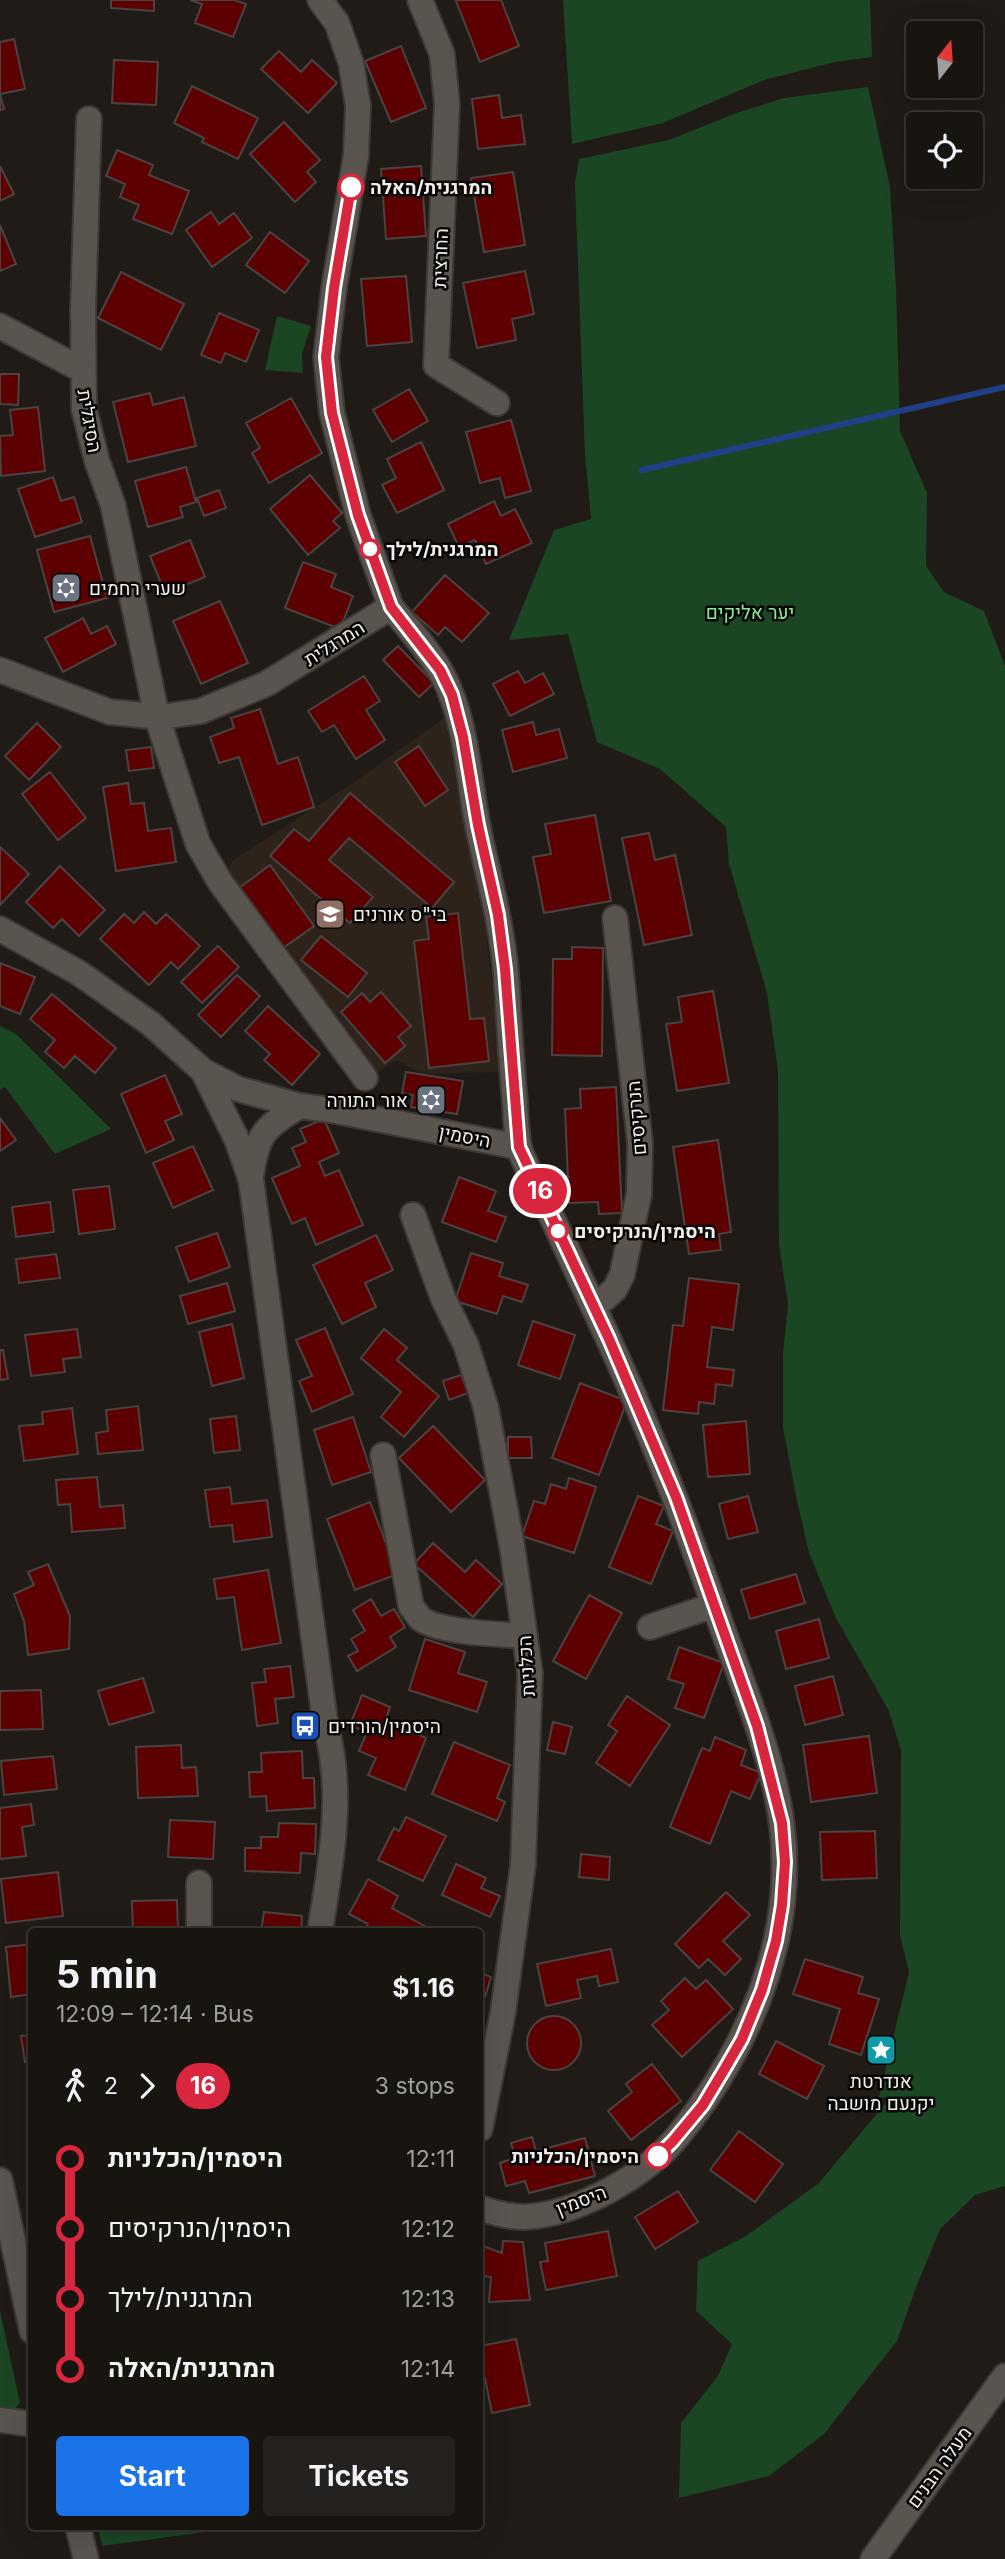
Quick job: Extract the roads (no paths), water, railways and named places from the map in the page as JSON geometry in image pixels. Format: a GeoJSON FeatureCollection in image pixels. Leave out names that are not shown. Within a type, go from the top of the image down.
{"type":"FeatureCollection","features":[{"type":"Feature","properties":{"kind":"street"},"geometry":{"type":"LineString","coordinates":[[320,0],[337,23],[347,50],[358,106],[356,155],[334,288],[326,357],[332,413],[358,515],[391,607],[440,670],[452,695],[463,737],[478,825],[498,915],[505,969],[519,1147]]}},
{"type":"Feature","properties":{"kind":"street","name":"החרצית"},"geometry":{"type":"LineString","coordinates":[[420,0],[442,54],[446,104],[436,365],[497,403]]}},
{"type":"Feature","properties":{"kind":"street","name":"הסיגלית"},"geometry":{"type":"LineString","coordinates":[[89,119],[82,370],[84,409],[96,461],[113,505],[157,717],[198,844],[220,882],[365,1078]]}},
{"type":"Feature","properties":{"kind":"street"},"geometry":{"type":"LineString","coordinates":[[0,326],[82,370]]}},
{"type":"Feature","properties":{"kind":"street","name":"המרגלית"},"geometry":{"type":"LineString","coordinates":[[0,670],[110,712],[157,717],[201,711],[266,684],[391,607]]}},
{"type":"Feature","properties":{"kind":"street","name":"הנרקיסים"},"geometry":{"type":"LineString","coordinates":[[592,1304],[615,1289],[622,1275],[639,1194],[640,1143],[615,918]]}},
{"type":"Feature","properties":{"kind":"street","name":"היסמין"},"geometry":{"type":"LineString","coordinates":[[0,929],[79,973],[150,1024],[203,1071],[238,1089],[300,1106],[519,1147],[642,1413],[676,1497],[757,1726],[782,1823],[785,1862],[776,1941],[762,1990],[742,2039],[703,2105],[673,2141],[642,2171],[604,2192],[558,2211],[524,2217],[483,2209]]}},
{"type":"Feature","properties":{"kind":"street","name":"היסמין"},"geometry":{"type":"LineString","coordinates":[[203,1071],[237,1140],[251,1180],[325,1721],[334,1764],[332,1848],[321,1928]]}},
{"type":"Feature","properties":{"kind":"street","name":"היסמין"},"geometry":{"type":"LineString","coordinates":[[251,1180],[256,1148],[264,1133],[275,1121],[300,1106]]}},
{"type":"Feature","properties":{"kind":"street","name":"הכלניות"},"geometry":{"type":"LineString","coordinates":[[413,1215],[443,1298],[466,1345],[486,1408],[501,1483],[530,1673],[523,1866],[503,2012],[483,2114]]}},
{"type":"Feature","properties":{"kind":"street"},"geometry":{"type":"LineString","coordinates":[[383,1455],[411,1606],[422,1619],[437,1625],[462,1631],[525,1636]]}},
{"type":"Feature","properties":{"kind":"street"},"geometry":{"type":"LineString","coordinates":[[649,1627],[714,1605]]}},
{"type":"Feature","properties":{"kind":"street"},"geometry":{"type":"LineString","coordinates":[[199,1928],[200,1883]]}},
{"type":"Feature","properties":{"kind":"street"},"geometry":{"type":"LineString","coordinates":[[0,2180],[28,2312]]}},
{"type":"Feature","properties":{"kind":"street","name":"מעלה הבנים"},"geometry":{"type":"LineString","coordinates":[[873,2559],[1005,2376]]}},
{"type":"Feature","properties":{"kind":"street"},"geometry":{"type":"LineString","coordinates":[[0,2420],[28,2424]]}},
{"type":"Feature","properties":{"kind":"street"},"geometry":{"type":"LineString","coordinates":[[79,2530],[86,2559]]}},
{"type":"Feature","properties":{"kind":"waterway"},"geometry":{"type":"LineString","coordinates":[[642,470],[1005,387]]}},
{"type":"Feature","properties":{"kind":"place","name":"המרגנית/האלה"},"geometry":{"type":"Point","coordinates":[351,187]}},
{"type":"Feature","properties":{"kind":"place","name":"המרגנית/לילך"},"geometry":{"type":"Point","coordinates":[370,549]}},
{"type":"Feature","properties":{"kind":"place","name":"שערי רחמים"},"geometry":{"type":"Point","coordinates":[66,588]}},
{"type":"Feature","properties":{"kind":"place","name":"בי\"ס אורנים"},"geometry":{"type":"Point","coordinates":[330,914]}},
{"type":"Feature","properties":{"kind":"place","name":"אור התורה"},"geometry":{"type":"Point","coordinates":[431,1100]}},
{"type":"Feature","properties":{"kind":"place","name":"היסמין/הנרקיסים"},"geometry":{"type":"Point","coordinates":[558,1231]}},
{"type":"Feature","properties":{"kind":"place","name":"היסמין/הורדים"},"geometry":{"type":"Point","coordinates":[305,1726]}},
{"type":"Feature","properties":{"kind":"place","name":"אנדרטת יקנעם מושבה"},"geometry":{"type":"Point","coordinates":[881,2050]}},
{"type":"Feature","properties":{"kind":"place","name":"היסמין/הכלניות"},"geometry":{"type":"Point","coordinates":[658,2156]}},
{"type":"Feature","properties":{"kind":"park label","name":"יער אליקים"},"geometry":{"type":"Point","coordinates":[750,612]}}]}
